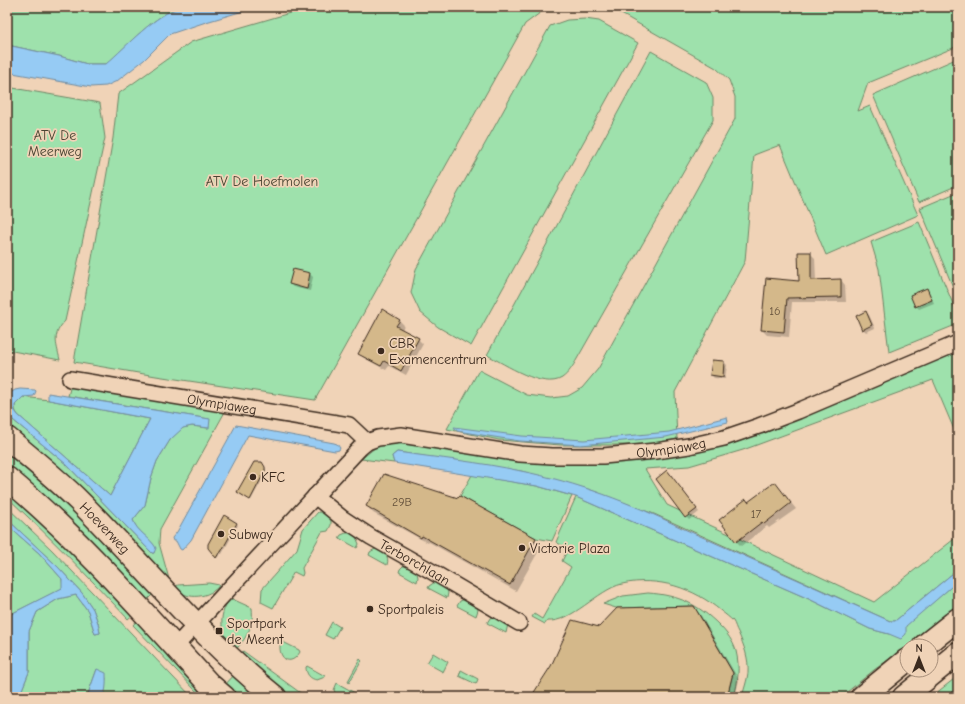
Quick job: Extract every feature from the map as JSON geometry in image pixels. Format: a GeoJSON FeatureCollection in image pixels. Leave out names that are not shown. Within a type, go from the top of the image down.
{"type":"FeatureCollection","features":[{"type":"Feature","properties":{"kind":"main road","name":"Hoeverweg"},"geometry":{"type":"LineString","coordinates":[[7,438],[44,469],[79,502],[196,624]]}},
{"type":"Feature","properties":{"kind":"main road","name":"Hoeverweg"},"geometry":{"type":"LineString","coordinates":[[7,478],[56,520],[175,647]]}},
{"type":"Feature","properties":{"kind":"main road"},"geometry":{"type":"LineString","coordinates":[[934,638],[958,619]]}},
{"type":"Feature","properties":{"kind":"main road"},"geometry":{"type":"LineString","coordinates":[[196,624],[232,660],[274,697]]}},
{"type":"Feature","properties":{"kind":"main road"},"geometry":{"type":"LineString","coordinates":[[175,647],[209,684],[224,697]]}},
{"type":"Feature","properties":{"kind":"main road"},"geometry":{"type":"LineString","coordinates":[[904,697],[958,653]]}},
{"type":"Feature","properties":{"kind":"main road"},"geometry":{"type":"LineString","coordinates":[[862,697],[899,667]]}},
{"type":"Feature","properties":{"kind":"street","name":"Olympiaweg"},"geometry":{"type":"LineString","coordinates":[[196,624],[367,442],[378,438],[401,435],[520,454],[566,456],[603,456],[681,447],[724,438],[745,431],[798,411],[958,343]]}},
{"type":"Feature","properties":{"kind":"street","name":"Olympiaweg"},"geometry":{"type":"LineString","coordinates":[[70,379],[349,425],[367,442]]}},
{"type":"Feature","properties":{"kind":"street","name":"Terborchlaan"},"geometry":{"type":"LineString","coordinates":[[315,496],[342,518],[371,537],[518,623]]}},
{"type":"Feature","properties":{"kind":"street"},"geometry":{"type":"LineString","coordinates":[[175,647],[196,624]]}},
{"type":"Feature","properties":{"kind":"green space"},"geometry":{"type":"Polygon","coordinates":[[[7,7],[181,7],[161,16],[151,23],[107,64],[87,64],[59,56],[7,45],[7,7]]]}},
{"type":"Feature","properties":{"kind":"green space","name":"ATV De Hoefmolen"},"geometry":{"type":"Polygon","coordinates":[[[306,7],[553,7],[544,10],[525,24],[315,400],[74,362],[113,138],[118,94],[191,42],[306,7]]]}},
{"type":"Feature","properties":{"kind":"green space"},"geometry":{"type":"Polygon","coordinates":[[[609,7],[958,7],[958,46],[868,83],[858,111],[870,106],[918,215],[826,255],[780,145],[754,155],[745,261],[675,392],[677,439],[660,443],[633,445],[560,445],[499,440],[447,429],[479,370],[527,395],[551,398],[568,396],[582,388],[598,369],[735,119],[735,97],[729,80],[716,68],[609,7]]]}},
{"type":"Feature","properties":{"kind":"green space"},"geometry":{"type":"Polygon","coordinates":[[[585,19],[599,21],[638,43],[471,346],[438,327],[420,312],[411,293],[416,269],[550,26],[567,20],[585,19]]]}},
{"type":"Feature","properties":{"kind":"green space"},"geometry":{"type":"Polygon","coordinates":[[[651,51],[706,82],[713,98],[713,120],[567,374],[554,381],[545,381],[524,374],[487,355],[651,51]]]}},
{"type":"Feature","properties":{"kind":"green space"},"geometry":{"type":"Polygon","coordinates":[[[958,58],[958,185],[919,202],[873,95],[958,58]]]}},
{"type":"Feature","properties":{"kind":"green space","name":"ATV De Meerweg"},"geometry":{"type":"Polygon","coordinates":[[[7,87],[100,103],[105,138],[65,321],[58,330],[56,339],[60,360],[7,350],[7,87]]]}},
{"type":"Feature","properties":{"kind":"green space"},"geometry":{"type":"Polygon","coordinates":[[[958,192],[958,299],[920,208],[958,192]]]}},
{"type":"Feature","properties":{"kind":"green space"},"geometry":{"type":"Polygon","coordinates":[[[919,222],[958,316],[958,324],[889,352],[879,269],[871,242],[919,222]]]}},
{"type":"Feature","properties":{"kind":"green space"},"geometry":{"type":"Polygon","coordinates":[[[958,352],[958,439],[933,380],[743,450],[689,466],[645,469],[667,505],[874,602],[958,536],[958,569],[895,621],[890,621],[654,514],[591,490],[521,471],[397,452],[392,456],[394,463],[361,459],[376,447],[391,442],[541,463],[589,463],[774,427],[958,352]]]}},
{"type":"Feature","properties":{"kind":"green space"},"geometry":{"type":"Polygon","coordinates":[[[71,385],[226,410],[160,529],[159,543],[169,579],[168,581],[7,433],[7,415],[66,464],[152,553],[154,553],[153,544],[136,527],[133,520],[145,505],[151,478],[157,461],[170,440],[182,428],[192,426],[208,428],[209,419],[68,396],[71,385]]]}},
{"type":"Feature","properties":{"kind":"green space"},"geometry":{"type":"Polygon","coordinates":[[[23,397],[49,400],[150,419],[110,496],[18,415],[15,410],[15,405],[23,397]]]}},
{"type":"Feature","properties":{"kind":"green space"},"geometry":{"type":"Polygon","coordinates":[[[7,446],[157,590],[146,601],[7,472],[7,446]]]}},
{"type":"Feature","properties":{"kind":"green space"},"geometry":{"type":"Polygon","coordinates":[[[472,475],[537,486],[572,496],[552,541],[536,538],[460,496],[472,475]]]}},
{"type":"Feature","properties":{"kind":"green space"},"geometry":{"type":"Polygon","coordinates":[[[7,484],[136,612],[128,619],[69,557],[7,497],[7,484]]]}},
{"type":"Feature","properties":{"kind":"green space"},"geometry":{"type":"Polygon","coordinates":[[[576,497],[809,599],[870,629],[889,634],[905,626],[958,581],[958,610],[919,638],[899,638],[899,652],[841,697],[742,697],[748,676],[748,662],[734,622],[710,603],[687,590],[662,583],[635,582],[622,584],[613,587],[566,617],[547,621],[545,624],[532,617],[534,614],[542,619],[571,567],[562,561],[568,549],[556,542],[576,497]]]}},
{"type":"Feature","properties":{"kind":"green space"},"geometry":{"type":"Polygon","coordinates":[[[7,507],[52,550],[192,697],[103,697],[106,678],[97,669],[87,697],[19,697],[29,672],[29,631],[37,612],[58,599],[76,595],[88,611],[95,634],[100,633],[93,609],[82,593],[58,567],[7,519],[7,507]]]}},
{"type":"Feature","properties":{"kind":"green space"},"geometry":{"type":"Polygon","coordinates":[[[318,512],[328,513],[331,517],[331,525],[328,531],[322,532],[302,568],[302,576],[294,572],[273,608],[261,602],[262,589],[297,549],[303,529],[318,512]]]}},
{"type":"Feature","properties":{"kind":"green space"},"geometry":{"type":"Polygon","coordinates":[[[7,525],[39,553],[62,579],[63,588],[7,616],[7,525]]]}},
{"type":"Feature","properties":{"kind":"green space"},"geometry":{"type":"Polygon","coordinates":[[[350,533],[356,537],[359,544],[357,548],[339,538],[341,535],[350,533]]]}},
{"type":"Feature","properties":{"kind":"green space"},"geometry":{"type":"Polygon","coordinates":[[[375,549],[386,554],[388,559],[387,565],[369,555],[370,552],[375,549]]]}},
{"type":"Feature","properties":{"kind":"green space"},"geometry":{"type":"Polygon","coordinates":[[[403,566],[408,566],[416,570],[418,577],[417,582],[399,572],[403,566]]]}},
{"type":"Feature","properties":{"kind":"green space"},"geometry":{"type":"Polygon","coordinates":[[[435,582],[447,589],[447,598],[428,588],[435,582]]]}},
{"type":"Feature","properties":{"kind":"green space"},"geometry":{"type":"Polygon","coordinates":[[[209,583],[219,585],[213,591],[202,596],[190,596],[174,587],[178,585],[209,583]]]}},
{"type":"Feature","properties":{"kind":"green space"},"geometry":{"type":"Polygon","coordinates":[[[648,593],[678,598],[687,602],[703,611],[725,631],[736,651],[738,663],[737,686],[734,697],[727,697],[733,673],[694,606],[616,608],[603,604],[623,596],[648,593]]]}},
{"type":"Feature","properties":{"kind":"green space"},"geometry":{"type":"Polygon","coordinates":[[[230,598],[252,608],[252,621],[248,632],[233,653],[226,639],[222,626],[223,613],[230,598]]]}},
{"type":"Feature","properties":{"kind":"green space"},"geometry":{"type":"Polygon","coordinates":[[[465,599],[477,606],[478,610],[476,616],[457,606],[460,601],[465,599]]]}},
{"type":"Feature","properties":{"kind":"green space"},"geometry":{"type":"Polygon","coordinates":[[[494,616],[508,624],[506,633],[487,623],[490,618],[494,616]]]}},
{"type":"Feature","properties":{"kind":"green space"},"geometry":{"type":"Polygon","coordinates":[[[140,617],[205,684],[197,692],[133,625],[140,617]]]}},
{"type":"Feature","properties":{"kind":"green space"},"geometry":{"type":"Polygon","coordinates":[[[332,622],[340,627],[333,639],[325,635],[332,622]]]}},
{"type":"Feature","properties":{"kind":"green space"},"geometry":{"type":"Polygon","coordinates":[[[281,641],[299,650],[300,652],[292,660],[285,659],[282,656],[280,652],[281,641]]]}},
{"type":"Feature","properties":{"kind":"green space"},"geometry":{"type":"Polygon","coordinates":[[[243,651],[306,697],[288,697],[237,659],[243,651]]]}},
{"type":"Feature","properties":{"kind":"green space"},"geometry":{"type":"Polygon","coordinates":[[[433,653],[448,662],[443,672],[427,663],[433,653]]]}},
{"type":"Feature","properties":{"kind":"green space"},"geometry":{"type":"Polygon","coordinates":[[[360,659],[362,661],[349,683],[348,681],[360,659]]]}},
{"type":"Feature","properties":{"kind":"green space"},"geometry":{"type":"Polygon","coordinates":[[[307,666],[325,677],[317,680],[312,679],[307,672],[307,666]]]}},
{"type":"Feature","properties":{"kind":"green space"},"geometry":{"type":"Polygon","coordinates":[[[461,670],[478,679],[476,684],[459,676],[461,670]]]}},
{"type":"Feature","properties":{"kind":"green space"},"geometry":{"type":"Polygon","coordinates":[[[237,672],[266,697],[232,697],[222,688],[237,672]]]}},
{"type":"Feature","properties":{"kind":"green space"},"geometry":{"type":"Polygon","coordinates":[[[958,676],[958,697],[931,697],[958,676]]]}},
{"type":"Feature","properties":{"kind":"green space"},"geometry":{"type":"Polygon","coordinates":[[[337,683],[355,693],[353,697],[337,697],[334,690],[337,683]]]}},
{"type":"Feature","properties":{"kind":"water"},"geometry":{"type":"Polygon","coordinates":[[[181,7],[257,7],[170,34],[144,60],[117,81],[106,86],[91,87],[7,72],[7,45],[59,56],[87,64],[106,64],[151,23],[161,16],[181,7]]]}},
{"type":"Feature","properties":{"kind":"water"},"geometry":{"type":"Polygon","coordinates":[[[20,389],[36,391],[34,396],[23,397],[15,405],[15,411],[18,415],[110,496],[150,419],[49,400],[48,393],[210,419],[209,428],[192,426],[183,428],[170,440],[157,461],[151,478],[145,505],[133,520],[137,528],[156,548],[154,553],[152,553],[66,464],[7,415],[7,395],[20,389]]]}},
{"type":"Feature","properties":{"kind":"water"},"geometry":{"type":"Polygon","coordinates":[[[727,417],[728,422],[666,437],[581,445],[519,441],[457,431],[454,427],[522,436],[584,440],[669,432],[727,417]]]}},
{"type":"Feature","properties":{"kind":"water"},"geometry":{"type":"Polygon","coordinates":[[[236,425],[334,443],[340,448],[339,450],[335,451],[248,435],[191,540],[182,550],[172,538],[177,532],[236,425]]]}},
{"type":"Feature","properties":{"kind":"water"},"geometry":{"type":"Polygon","coordinates":[[[397,452],[506,468],[583,487],[643,510],[890,621],[895,621],[958,569],[958,581],[906,626],[906,634],[902,638],[899,638],[870,629],[809,599],[576,497],[537,486],[394,463],[392,456],[397,452]]]}},
{"type":"Feature","properties":{"kind":"water"},"geometry":{"type":"Polygon","coordinates":[[[7,519],[58,567],[82,593],[93,609],[100,633],[95,634],[88,611],[76,595],[58,599],[37,612],[29,631],[29,672],[19,697],[7,697],[7,616],[62,588],[62,579],[39,553],[7,525],[7,519]]]}},
{"type":"Feature","properties":{"kind":"water"},"geometry":{"type":"Polygon","coordinates":[[[97,669],[106,673],[106,685],[103,697],[87,697],[97,669]]]}},
{"type":"Feature","properties":{"kind":"building"},"geometry":{"type":"Polygon","coordinates":[[[798,252],[811,252],[811,280],[841,279],[841,297],[787,298],[784,332],[761,330],[766,278],[799,281],[798,252]]]}},
{"type":"Feature","properties":{"kind":"building"},"geometry":{"type":"Polygon","coordinates":[[[293,269],[310,273],[307,289],[289,284],[293,269]]]}},
{"type":"Feature","properties":{"kind":"building"},"geometry":{"type":"Polygon","coordinates":[[[927,288],[932,300],[915,307],[910,295],[927,288]]]}},
{"type":"Feature","properties":{"kind":"building"},"geometry":{"type":"Polygon","coordinates":[[[382,309],[400,320],[396,326],[419,338],[401,371],[384,361],[381,366],[358,354],[382,309]]]}},
{"type":"Feature","properties":{"kind":"building"},"geometry":{"type":"Polygon","coordinates":[[[866,311],[872,325],[862,330],[856,316],[866,311]]]}},
{"type":"Feature","properties":{"kind":"building"},"geometry":{"type":"Polygon","coordinates":[[[712,360],[724,361],[723,377],[710,375],[712,360]]]}},
{"type":"Feature","properties":{"kind":"building"},"geometry":{"type":"Polygon","coordinates":[[[254,462],[262,462],[265,467],[265,471],[250,500],[237,492],[254,462]]]}},
{"type":"Feature","properties":{"kind":"building"},"geometry":{"type":"Polygon","coordinates":[[[667,470],[697,509],[685,518],[656,479],[667,470]]]}},
{"type":"Feature","properties":{"kind":"building"},"geometry":{"type":"Polygon","coordinates":[[[384,474],[458,498],[460,496],[536,538],[510,585],[422,536],[421,538],[366,506],[384,474]]]}},
{"type":"Feature","properties":{"kind":"building"},"geometry":{"type":"Polygon","coordinates":[[[775,482],[791,503],[764,524],[762,522],[736,542],[719,520],[746,499],[748,502],[775,482]]]}},
{"type":"Feature","properties":{"kind":"building"},"geometry":{"type":"Polygon","coordinates":[[[224,515],[237,523],[221,552],[216,558],[208,548],[208,544],[224,515]]]}},
{"type":"Feature","properties":{"kind":"building"},"geometry":{"type":"Polygon","coordinates":[[[694,606],[733,673],[727,697],[531,697],[551,666],[572,620],[599,627],[617,608],[694,606]]]}},
{"type":"Feature","properties":{"kind":"place","name":"CBR Examencentrum"},"geometry":{"type":"Point","coordinates":[381,351]}},
{"type":"Feature","properties":{"kind":"place","name":"KFC"},"geometry":{"type":"Point","coordinates":[253,477]}},
{"type":"Feature","properties":{"kind":"place","name":"Subway"},"geometry":{"type":"Point","coordinates":[221,534]}},
{"type":"Feature","properties":{"kind":"place","name":"Victorie Plaza"},"geometry":{"type":"Point","coordinates":[522,548]}},
{"type":"Feature","properties":{"kind":"place","name":"Sportpaleis"},"geometry":{"type":"Point","coordinates":[370,609]}},
{"type":"Feature","properties":{"kind":"place","name":"Sportpark de Meent"},"geometry":{"type":"Point","coordinates":[219,631]}}]}
